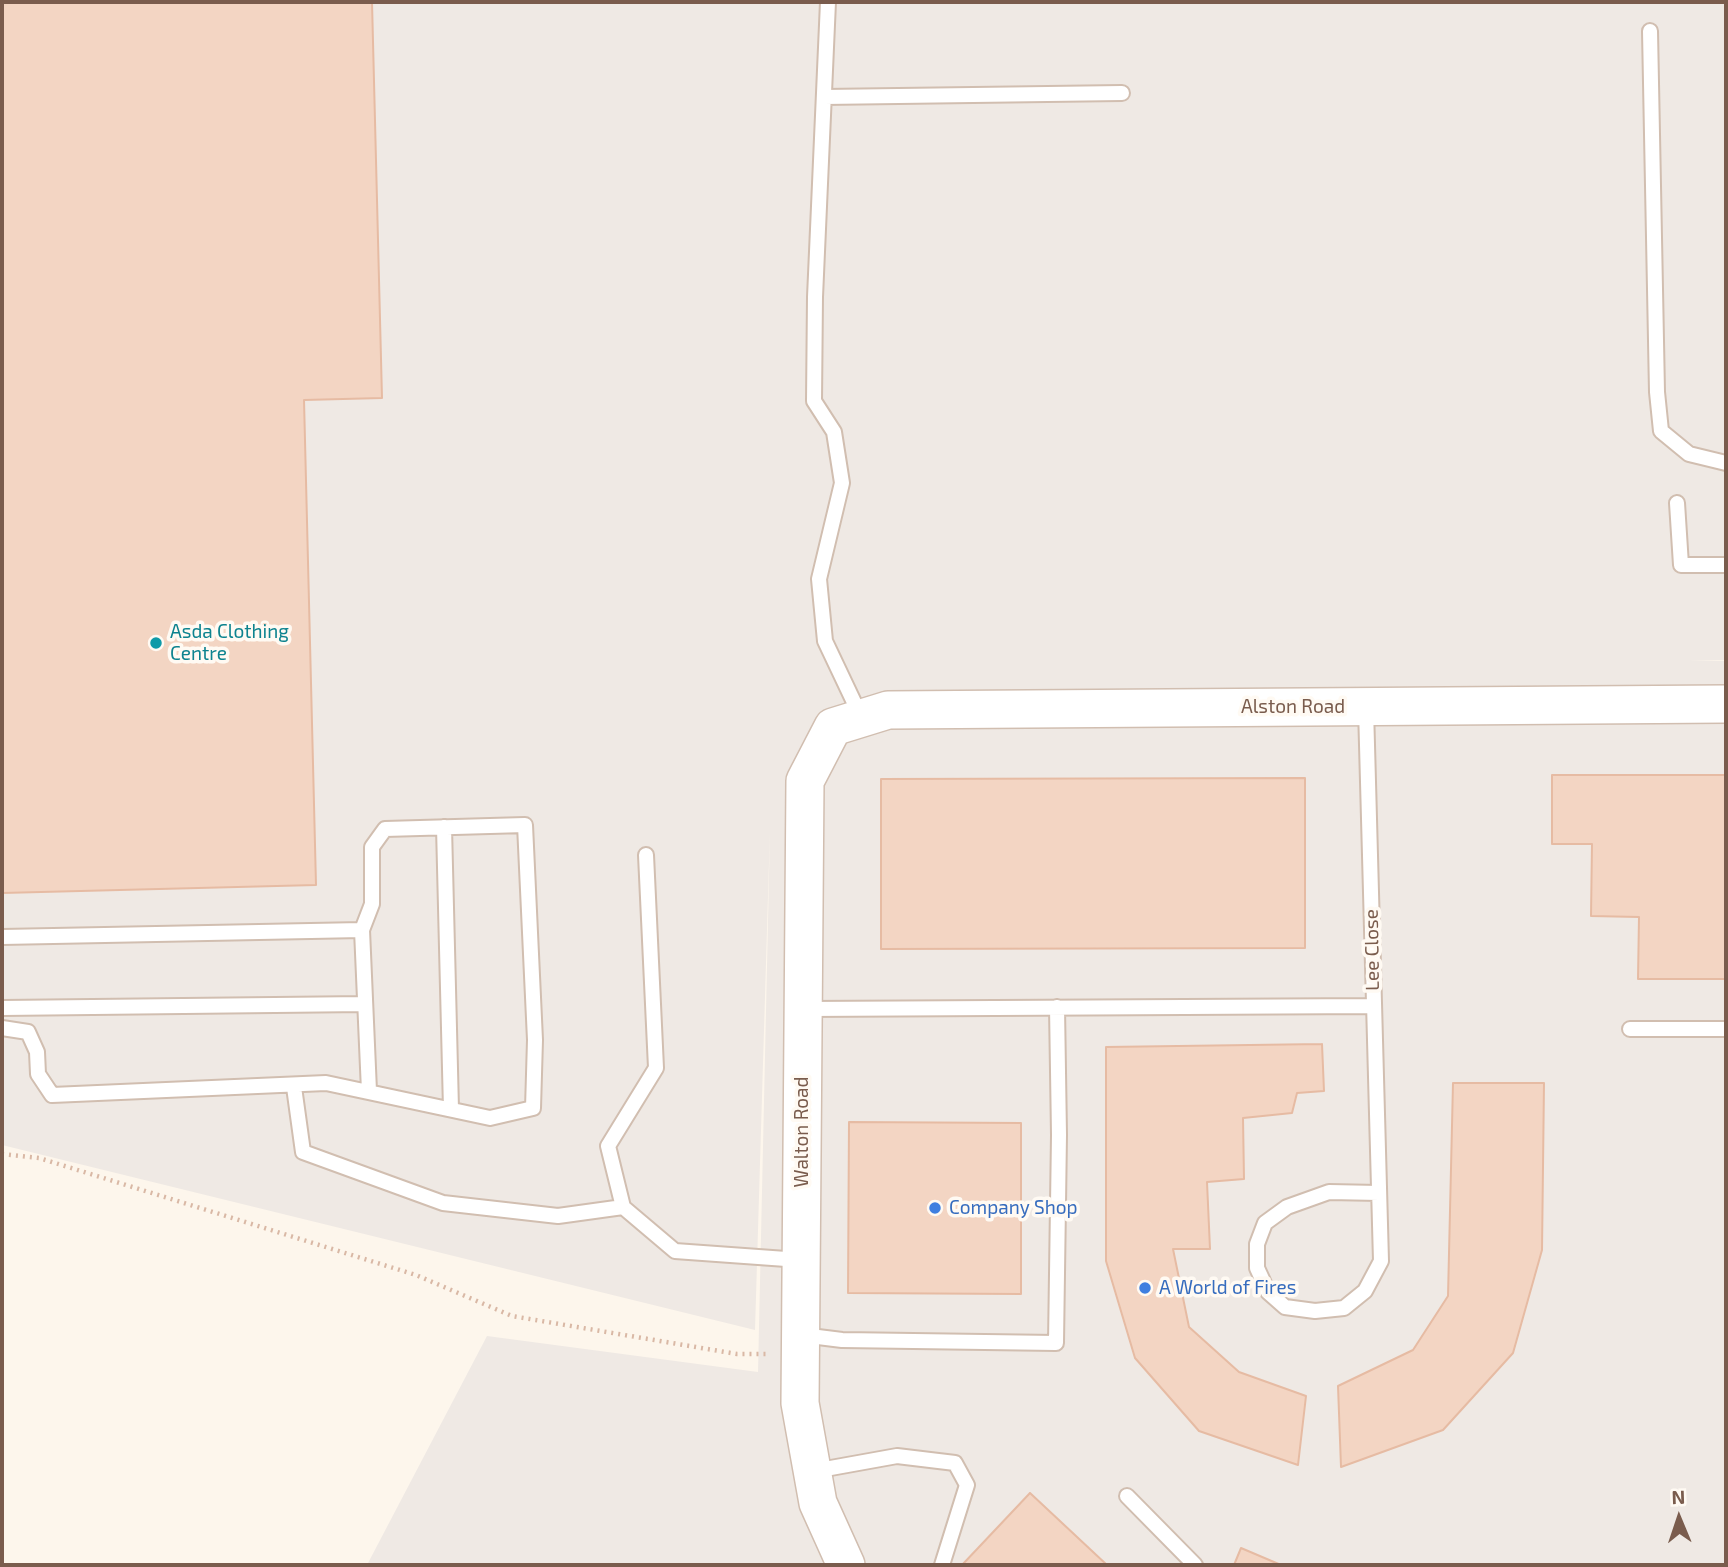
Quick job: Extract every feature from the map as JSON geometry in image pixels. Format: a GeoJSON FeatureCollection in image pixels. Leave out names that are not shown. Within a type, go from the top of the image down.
{"type":"FeatureCollection","features":[{"type":"Feature","properties":{"kind":"street","name":"Alston Road"},"geometry":{"type":"LineString","coordinates":[[861,719],[888,710],[1726,704]]}},
{"type":"Feature","properties":{"kind":"street","name":"Walton Road"},"geometry":{"type":"LineString","coordinates":[[846,1565],[818,1503],[800,1403],[805,781],[833,727],[861,719]]}},
{"type":"Feature","properties":{"kind":"lane"},"geometry":{"type":"LineString","coordinates":[[828,2],[815,298],[814,401],[834,432],[842,483],[818,579],[825,641],[861,719]]}},
{"type":"Feature","properties":{"kind":"lane"},"geometry":{"type":"LineString","coordinates":[[1650,31],[1657,392],[1661,431],[1689,454],[1726,463]]}},
{"type":"Feature","properties":{"kind":"lane"},"geometry":{"type":"LineString","coordinates":[[824,97],[1122,93]]}},
{"type":"Feature","properties":{"kind":"lane"},"geometry":{"type":"LineString","coordinates":[[1677,503],[1681,565],[1726,565]]}},
{"type":"Feature","properties":{"kind":"lane","name":"Lee Close"},"geometry":{"type":"LineString","coordinates":[[1366,706],[1381,1261],[1365,1291],[1344,1308],[1315,1311],[1285,1307],[1268,1292],[1257,1268],[1257,1244],[1265,1223],[1287,1207],[1329,1192],[1379,1193]]}},
{"type":"Feature","properties":{"kind":"lane"},"geometry":{"type":"LineString","coordinates":[[2,1028],[28,1032],[37,1052],[38,1074],[51,1095],[293,1087],[326,1083],[490,1118],[533,1108],[536,1040],[525,825],[385,829],[372,847],[372,904],[362,930],[369,1091]]}},
{"type":"Feature","properties":{"kind":"lane"},"geometry":{"type":"LineString","coordinates":[[444,827],[451,1109]]}},
{"type":"Feature","properties":{"kind":"lane"},"geometry":{"type":"LineString","coordinates":[[646,855],[656,1068],[608,1146],[623,1207],[675,1251],[801,1260]]}},
{"type":"Feature","properties":{"kind":"lane"},"geometry":{"type":"LineString","coordinates":[[2,937],[362,930]]}},
{"type":"Feature","properties":{"kind":"lane"},"geometry":{"type":"LineString","coordinates":[[2,1008],[365,1004]]}},
{"type":"Feature","properties":{"kind":"lane"},"geometry":{"type":"LineString","coordinates":[[803,1009],[1374,1006]]}},
{"type":"Feature","properties":{"kind":"lane"},"geometry":{"type":"LineString","coordinates":[[800,1345],[842,1340],[1056,1343],[1059,1135],[1056,1007]]}},
{"type":"Feature","properties":{"kind":"lane"},"geometry":{"type":"LineString","coordinates":[[1630,1029],[1726,1029]]}},
{"type":"Feature","properties":{"kind":"lane"},"geometry":{"type":"LineString","coordinates":[[293,1087],[303,1152],[417,1194],[443,1203],[558,1216],[623,1207]]}},
{"type":"Feature","properties":{"kind":"lane"},"geometry":{"type":"LineString","coordinates":[[813,1471],[897,1456],[955,1464],[967,1485],[942,1565]]}},
{"type":"Feature","properties":{"kind":"lane"},"geometry":{"type":"LineString","coordinates":[[1127,1496],[1195,1565]]}},
{"type":"Feature","properties":{"kind":"path"},"geometry":{"type":"LineString","coordinates":[[2,1154],[39,1158],[416,1275],[512,1316],[737,1354],[800,1345]]}},
{"type":"Feature","properties":{"kind":"shaded area"},"geometry":{"type":"Polygon","coordinates":[[[2,2],[1726,2],[1726,660],[1689,661],[1726,661],[1726,1565],[367,1565],[487,1336],[758,1372],[770,830],[755,1330],[2,1145],[2,2]]]}},
{"type":"Feature","properties":{"kind":"building","name":"Asda Clothing Centre"},"geometry":{"type":"Polygon","coordinates":[[[2,2],[372,2],[382,398],[304,400],[316,885],[2,893],[2,2]]]}},
{"type":"Feature","properties":{"kind":"building"},"geometry":{"type":"Polygon","coordinates":[[[1552,775],[1726,775],[1726,979],[1638,979],[1639,917],[1591,916],[1592,844],[1552,844],[1552,775]]]}},
{"type":"Feature","properties":{"kind":"building"},"geometry":{"type":"Polygon","coordinates":[[[1305,778],[1305,948],[881,949],[881,779],[1305,778]]]}},
{"type":"Feature","properties":{"kind":"building"},"geometry":{"type":"Polygon","coordinates":[[[1322,1044],[1324,1091],[1297,1093],[1292,1113],[1243,1118],[1244,1179],[1207,1182],[1210,1249],[1173,1249],[1189,1327],[1239,1372],[1306,1396],[1298,1465],[1199,1431],[1135,1358],[1106,1261],[1106,1047],[1322,1044]]]}},
{"type":"Feature","properties":{"kind":"building"},"geometry":{"type":"Polygon","coordinates":[[[1453,1083],[1544,1083],[1542,1250],[1513,1353],[1443,1430],[1341,1467],[1338,1386],[1413,1350],[1448,1296],[1453,1083]]]}},
{"type":"Feature","properties":{"kind":"building","name":"Company Shop"},"geometry":{"type":"Polygon","coordinates":[[[849,1122],[1021,1123],[1021,1294],[848,1293],[849,1122]]]}},
{"type":"Feature","properties":{"kind":"building"},"geometry":{"type":"Polygon","coordinates":[[[1030,1493],[1107,1565],[962,1565],[1030,1493]]]}},
{"type":"Feature","properties":{"kind":"building"},"geometry":{"type":"Polygon","coordinates":[[[1241,1548],[1281,1565],[1234,1565],[1241,1548]]]}},
{"type":"Feature","properties":{"kind":"place","name":"Asda Clothing Centre"},"geometry":{"type":"Point","coordinates":[156,643]}},
{"type":"Feature","properties":{"kind":"place","name":"Company Shop"},"geometry":{"type":"Point","coordinates":[935,1208]}},
{"type":"Feature","properties":{"kind":"place","name":"A World of Fires"},"geometry":{"type":"Point","coordinates":[1145,1288]}}]}
